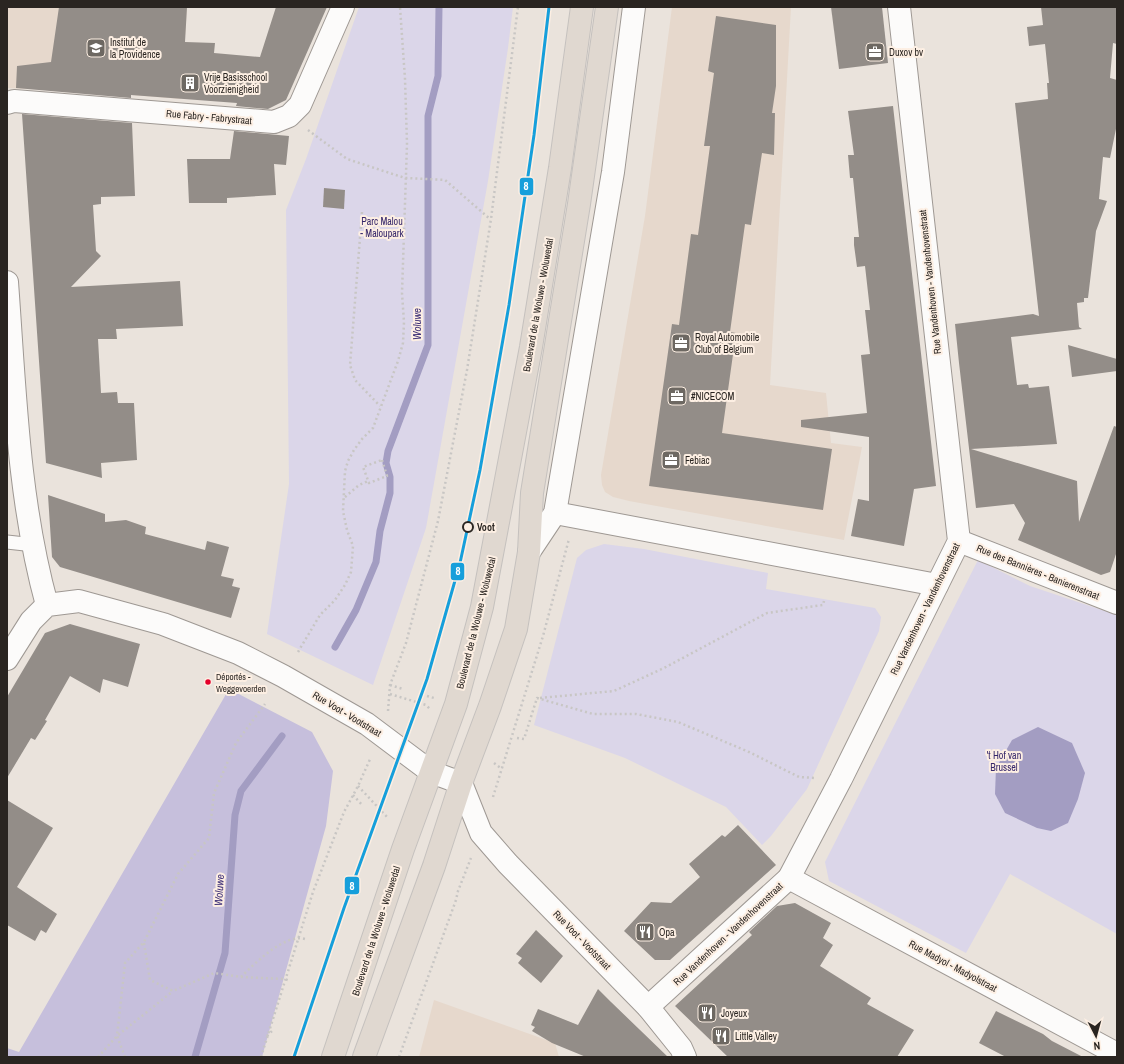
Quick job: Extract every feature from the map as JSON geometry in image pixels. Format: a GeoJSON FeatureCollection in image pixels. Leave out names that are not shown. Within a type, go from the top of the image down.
{"type":"FeatureCollection","features":[{"type":"Feature","properties":{"kind":"highway","name":"Boulevard de la Woluwe - Woluwedal"},"geometry":{"type":"LineString","coordinates":[[333,1057],[403,849],[459,693],[482,607],[530,354],[560,168],[582,7]]}},
{"type":"Feature","properties":{"kind":"highway"},"geometry":{"type":"LineString","coordinates":[[364,1057],[434,866],[461,783],[490,706],[516,629],[529,552],[532,493],[579,204],[607,7]]}},
{"type":"Feature","properties":{"kind":"street"},"geometry":{"type":"LineString","coordinates":[[289,116],[300,105],[343,7]]}},
{"type":"Feature","properties":{"kind":"street"},"geometry":{"type":"LineString","coordinates":[[529,552],[555,513],[613,172],[634,7]]}},
{"type":"Feature","properties":{"kind":"street","name":"Rue Vandenhoven - Vandenhovenstraat"},"geometry":{"type":"LineString","coordinates":[[648,1007],[789,878],[959,541],[900,7]]}},
{"type":"Feature","properties":{"kind":"street","name":"Rue Fabry - Fabrystraat"},"geometry":{"type":"LineString","coordinates":[[7,103],[14,101],[274,122],[289,116]]}},
{"type":"Feature","properties":{"kind":"street"},"geometry":{"type":"LineString","coordinates":[[7,282],[20,462],[37,570],[47,605],[31,621],[7,659]]}},
{"type":"Feature","properties":{"kind":"street"},"geometry":{"type":"LineString","coordinates":[[555,513],[937,585]]}},
{"type":"Feature","properties":{"kind":"street","name":"Rue des Bannières - Banierenstraat"},"geometry":{"type":"LineString","coordinates":[[959,541],[1115,597]]}},
{"type":"Feature","properties":{"kind":"street","name":"Rue Voot - Vootstraat"},"geometry":{"type":"LineString","coordinates":[[47,605],[79,601],[163,624],[238,653],[283,676],[367,724],[431,772],[461,783],[481,833],[648,1007],[681,1048],[685,1057]]}},
{"type":"Feature","properties":{"kind":"street","name":"Rue Madyol - Madyolstraat"},"geometry":{"type":"LineString","coordinates":[[789,878],[1117,1054]]}},
{"type":"Feature","properties":{"kind":"lane"},"geometry":{"type":"LineString","coordinates":[[7,542],[34,545]]}},
{"type":"Feature","properties":{"kind":"path"},"geometry":{"type":"LineString","coordinates":[[298,652],[320,615],[345,585],[351,572],[353,546],[343,510],[348,461],[362,439],[373,428],[403,344],[404,322],[402,293],[404,178],[407,144],[405,79],[400,7]]}},
{"type":"Feature","properties":{"kind":"path"},"geometry":{"type":"LineString","coordinates":[[388,711],[390,685],[406,643],[438,521],[467,370],[491,219],[518,7]]}},
{"type":"Feature","properties":{"kind":"path"},"geometry":{"type":"LineString","coordinates":[[289,116],[347,159],[404,178],[445,180],[491,219]]}},
{"type":"Feature","properties":{"kind":"path"},"geometry":{"type":"LineString","coordinates":[[362,212],[350,365],[356,380],[380,406]]}},
{"type":"Feature","properties":{"kind":"path"},"geometry":{"type":"LineString","coordinates":[[344,497],[359,485],[387,476],[382,460],[363,467],[368,481]]}},
{"type":"Feature","properties":{"kind":"path"},"geometry":{"type":"LineString","coordinates":[[537,698],[614,691],[664,668],[767,613],[823,605],[824,601]]}},
{"type":"Feature","properties":{"kind":"path"},"geometry":{"type":"LineString","coordinates":[[390,685],[403,689]]}},
{"type":"Feature","properties":{"kind":"path"},"geometry":{"type":"LineString","coordinates":[[390,694],[426,704]]}},
{"type":"Feature","properties":{"kind":"path"},"geometry":{"type":"LineString","coordinates":[[537,698],[593,714],[636,714],[678,722],[749,752],[799,777],[840,779]]}},
{"type":"Feature","properties":{"kind":"path"},"geometry":{"type":"LineString","coordinates":[[518,738],[524,739],[537,698]]}},
{"type":"Feature","properties":{"kind":"path"},"geometry":{"type":"LineString","coordinates":[[125,1057],[117,1036],[125,963],[144,942],[178,874],[209,838],[214,793],[236,743],[266,704]]}},
{"type":"Feature","properties":{"kind":"path"},"geometry":{"type":"LineString","coordinates":[[261,1057],[313,892],[341,820],[372,756]]}},
{"type":"Feature","properties":{"kind":"path"},"geometry":{"type":"LineString","coordinates":[[358,786],[386,815]]}},
{"type":"Feature","properties":{"kind":"path"},"geometry":{"type":"LineString","coordinates":[[353,795],[363,806]]}},
{"type":"Feature","properties":{"kind":"path"},"geometry":{"type":"LineString","coordinates":[[399,1057],[466,872]]}},
{"type":"Feature","properties":{"kind":"path"},"geometry":{"type":"LineString","coordinates":[[241,977],[260,958],[287,941],[299,937],[304,939]]}},
{"type":"Feature","properties":{"kind":"path"},"geometry":{"type":"LineString","coordinates":[[144,942],[150,980],[172,991]]}},
{"type":"Feature","properties":{"kind":"path"},"geometry":{"type":"LineString","coordinates":[[98,1057],[117,1036],[172,991],[214,973],[241,977],[285,979],[290,981]]}},
{"type":"Feature","properties":{"kind":"path"},"geometry":{"type":"LineString","coordinates":[[267,1036],[273,1030]]}},
{"type":"Feature","properties":{"kind":"shaded area","name":"Institut de la Providence"},"geometry":{"type":"Polygon","coordinates":[[[7,7],[187,7],[181,99],[95,92],[7,88],[7,7]]]}},
{"type":"Feature","properties":{"kind":"shaded area"},"geometry":{"type":"Polygon","coordinates":[[[672,7],[791,7],[770,385],[826,393],[831,443],[862,447],[844,540],[629,501],[613,497],[605,492],[602,485],[601,475],[645,216],[672,7]]]}},
{"type":"Feature","properties":{"kind":"shaded area"},"geometry":{"type":"Polygon","coordinates":[[[229,689],[312,732],[333,771],[326,826],[262,1057],[7,1057],[7,1048],[19,1052],[229,689]]]}},
{"type":"Feature","properties":{"kind":"shaded area"},"geometry":{"type":"Polygon","coordinates":[[[1038,727],[1072,743],[1085,773],[1078,799],[1068,823],[1051,831],[1037,828],[1005,813],[995,794],[996,768],[1012,740],[1038,727]]]}},
{"type":"Feature","properties":{"kind":"shaded area"},"geometry":{"type":"Polygon","coordinates":[[[434,1000],[555,1043],[559,1057],[419,1057],[434,1000]]]}},
{"type":"Feature","properties":{"kind":"green space","name":"Parc Malou - Maloupark"},"geometry":{"type":"Polygon","coordinates":[[[359,7],[513,7],[488,181],[426,528],[373,685],[267,634],[289,484],[286,210],[306,159],[359,7]]]}},
{"type":"Feature","properties":{"kind":"green space"},"geometry":{"type":"Polygon","coordinates":[[[604,544],[644,549],[768,573],[766,589],[875,608],[881,617],[879,631],[807,789],[771,836],[762,845],[726,807],[625,758],[534,725],[577,558],[586,550],[604,544]]]}},
{"type":"Feature","properties":{"kind":"green space","name":"'t Hof van Brussel"},"geometry":{"type":"Polygon","coordinates":[[[978,560],[1030,586],[1117,615],[1117,934],[1010,874],[966,953],[829,881],[825,862],[978,560]]]}},
{"type":"Feature","properties":{"kind":"building"},"geometry":{"type":"Polygon","coordinates":[[[59,7],[187,7],[185,42],[215,43],[214,53],[260,57],[276,7],[327,7],[286,100],[268,109],[236,106],[237,103],[131,95],[131,98],[16,88],[17,66],[51,62],[59,7]]]}},
{"type":"Feature","properties":{"kind":"building"},"geometry":{"type":"Polygon","coordinates":[[[831,7],[882,7],[888,63],[839,69],[831,7]]]}},
{"type":"Feature","properties":{"kind":"building"},"geometry":{"type":"Polygon","coordinates":[[[1041,7],[1117,7],[1117,44],[1113,43],[1110,78],[1117,80],[1117,124],[1110,158],[1103,157],[1099,199],[1107,201],[1096,231],[1088,298],[1084,298],[1084,302],[1077,303],[1079,327],[1082,329],[1011,337],[1017,385],[1028,384],[1029,388],[1049,386],[1057,444],[971,449],[1077,481],[1079,522],[1114,426],[1117,427],[1117,551],[1110,572],[1101,575],[1018,540],[1025,523],[1014,504],[976,508],[959,363],[955,324],[1033,314],[1039,316],[1015,103],[1048,99],[1047,83],[1049,83],[1045,44],[1029,46],[1027,27],[1043,25],[1041,7]]]}},
{"type":"Feature","properties":{"kind":"building"},"geometry":{"type":"Polygon","coordinates":[[[716,16],[776,25],[776,86],[772,113],[775,113],[774,155],[762,153],[751,225],[745,224],[730,332],[736,333],[722,433],[832,449],[823,510],[649,486],[672,324],[679,325],[691,234],[698,235],[710,146],[704,146],[714,73],[708,71],[716,16]]]}},
{"type":"Feature","properties":{"kind":"building"},"geometry":{"type":"Polygon","coordinates":[[[893,106],[936,486],[914,489],[904,546],[851,536],[858,499],[869,501],[869,437],[801,427],[801,420],[867,413],[861,355],[870,354],[865,310],[870,310],[865,266],[857,267],[854,245],[854,237],[859,237],[853,178],[850,178],[848,155],[854,155],[848,111],[893,106]]]}},
{"type":"Feature","properties":{"kind":"building"},"geometry":{"type":"Polygon","coordinates":[[[22,114],[132,123],[135,196],[101,197],[101,204],[93,205],[96,251],[101,256],[71,287],[180,281],[183,326],[116,329],[117,339],[98,339],[101,393],[117,392],[118,403],[134,403],[137,460],[101,463],[102,478],[46,463],[22,114]]]}},
{"type":"Feature","properties":{"kind":"building"},"geometry":{"type":"Polygon","coordinates":[[[234,131],[289,136],[286,165],[274,164],[276,195],[227,198],[227,203],[189,203],[187,159],[230,159],[234,131]]]}},
{"type":"Feature","properties":{"kind":"building"},"geometry":{"type":"Polygon","coordinates":[[[324,188],[345,190],[344,209],[323,207],[324,188]]]}},
{"type":"Feature","properties":{"kind":"building"},"geometry":{"type":"Polygon","coordinates":[[[1068,345],[1117,359],[1117,371],[1072,377],[1068,345]]]}},
{"type":"Feature","properties":{"kind":"building"},"geometry":{"type":"Polygon","coordinates":[[[48,495],[105,514],[105,522],[126,520],[146,527],[145,534],[205,550],[207,541],[229,547],[221,576],[234,579],[232,586],[240,588],[231,618],[60,567],[52,557],[48,495]]]}},
{"type":"Feature","properties":{"kind":"building"},"geometry":{"type":"Polygon","coordinates":[[[70,624],[140,644],[128,687],[103,679],[100,693],[70,676],[45,720],[47,721],[35,740],[31,738],[7,778],[7,697],[45,633],[70,624]]]}},
{"type":"Feature","properties":{"kind":"building"},"geometry":{"type":"Polygon","coordinates":[[[7,800],[53,828],[17,887],[57,914],[46,933],[41,930],[35,941],[7,925],[7,800]]]}},
{"type":"Feature","properties":{"kind":"building"},"geometry":{"type":"Polygon","coordinates":[[[738,825],[776,865],[670,960],[655,960],[624,931],[651,902],[671,903],[700,877],[689,864],[722,835],[725,837],[738,825]]]}},
{"type":"Feature","properties":{"kind":"building"},"geometry":{"type":"Polygon","coordinates":[[[795,903],[831,923],[823,938],[833,945],[820,966],[871,998],[867,1004],[914,1030],[897,1057],[728,1057],[675,1006],[752,935],[749,932],[777,906],[795,903]]]}},
{"type":"Feature","properties":{"kind":"building"},"geometry":{"type":"Polygon","coordinates":[[[536,930],[563,956],[541,983],[518,963],[522,958],[516,954],[536,930]]]}},
{"type":"Feature","properties":{"kind":"building"},"geometry":{"type":"Polygon","coordinates":[[[598,989],[668,1057],[586,1057],[552,1043],[532,1031],[535,1027],[531,1025],[538,1009],[578,1025],[598,989]]]}},
{"type":"Feature","properties":{"kind":"building"},"geometry":{"type":"Polygon","coordinates":[[[996,1011],[1043,1034],[1052,1041],[1083,1057],[1006,1057],[979,1043],[996,1011]]]}},
{"type":"Feature","properties":{"kind":"waterway","name":"Woluwe"},"geometry":{"type":"LineString","coordinates":[[335,647],[356,610],[376,562],[380,531],[390,493],[390,477],[386,463],[388,451],[428,345],[428,116],[438,76],[439,7]]}},
{"type":"Feature","properties":{"kind":"waterway","name":"Woluwe"},"geometry":{"type":"LineString","coordinates":[[195,1057],[225,953],[235,815],[241,791],[282,736]]}},
{"type":"Feature","properties":{"kind":"transit line","name":"8"},"geometry":{"type":"LineString","coordinates":[[294,1057],[344,908],[427,679],[460,563],[480,470],[509,305],[534,135],[549,7]]}},
{"type":"Feature","properties":{"kind":"place","name":"Institut de la Providence"},"geometry":{"type":"Point","coordinates":[96,48]}},
{"type":"Feature","properties":{"kind":"place","name":"Duxov bv"},"geometry":{"type":"Point","coordinates":[875,52]}},
{"type":"Feature","properties":{"kind":"place","name":"Vrije Basisschool Voorzienigheid"},"geometry":{"type":"Point","coordinates":[190,83]}},
{"type":"Feature","properties":{"kind":"place","name":"Royal Automobile Club of Belgium"},"geometry":{"type":"Point","coordinates":[681,343]}},
{"type":"Feature","properties":{"kind":"place","name":"#NICECOM"},"geometry":{"type":"Point","coordinates":[677,396]}},
{"type":"Feature","properties":{"kind":"place","name":"Febiac"},"geometry":{"type":"Point","coordinates":[671,460]}},
{"type":"Feature","properties":{"kind":"place","name":"Voot"},"geometry":{"type":"Point","coordinates":[468,527]}},
{"type":"Feature","properties":{"kind":"place","name":"Déportés - Weggevoerden"},"geometry":{"type":"Point","coordinates":[208,682]}},
{"type":"Feature","properties":{"kind":"place","name":"Opa"},"geometry":{"type":"Point","coordinates":[645,932]}},
{"type":"Feature","properties":{"kind":"place","name":"Joyeux"},"geometry":{"type":"Point","coordinates":[707,1013]}},
{"type":"Feature","properties":{"kind":"place","name":"Little Valley"},"geometry":{"type":"Point","coordinates":[721,1036]}}]}
